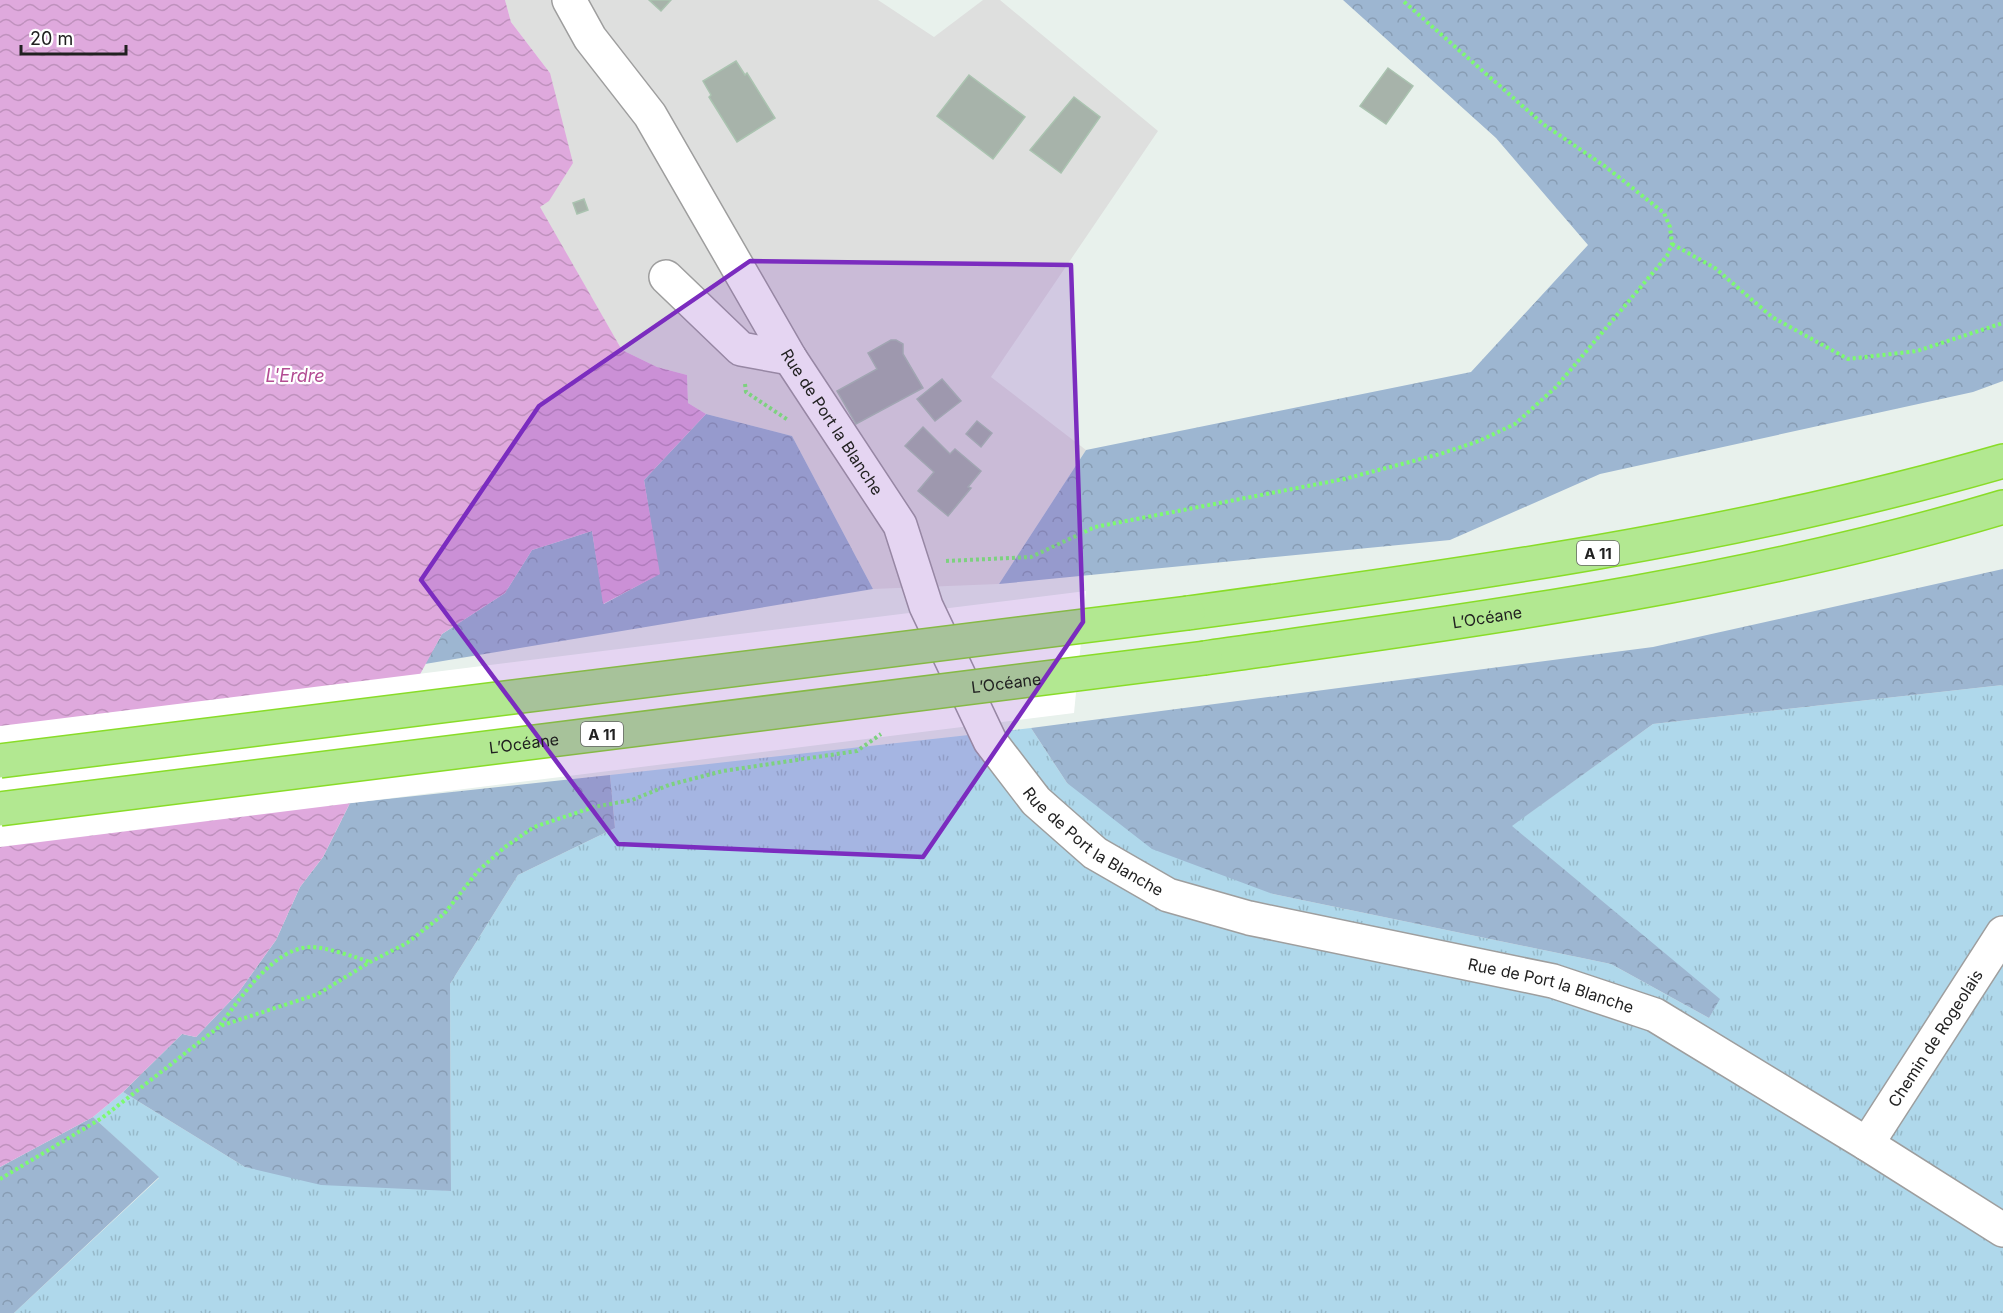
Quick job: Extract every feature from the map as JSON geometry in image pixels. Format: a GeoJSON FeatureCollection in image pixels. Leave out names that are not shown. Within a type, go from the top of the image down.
{"type":"FeatureCollection","features":[{"type":"Feature","properties":{"kind":"highway","name":"A 11"},"geometry":{"type":"LineString","coordinates":[[0,761],[1188,613],[1509,568],[1648,544],[1829,507],[2003,461]]}},
{"type":"Feature","properties":{"kind":"highway","name":"L’Océane"},"geometry":{"type":"LineString","coordinates":[[0,809],[1205,658],[1427,627],[1754,570],[1869,544],[2003,507]]}},
{"type":"Feature","properties":{"kind":"street","name":"Rue de Port la Blanche"},"geometry":{"type":"LineString","coordinates":[[569,0],[590,38],[651,115],[790,357],[900,525],[926,606],[990,741],[1036,801],[1095,853],[1168,895],[1249,918],[1553,981],[1655,1015],[2003,1230]]}},
{"type":"Feature","properties":{"kind":"street"},"geometry":{"type":"LineString","coordinates":[[666,277],[741,349],[790,357]]}},
{"type":"Feature","properties":{"kind":"street","name":"Chemin de Rogeolais"},"geometry":{"type":"LineString","coordinates":[[1867,1144],[2003,933]]}},
{"type":"Feature","properties":{"kind":"path"},"geometry":{"type":"LineString","coordinates":[[912,562],[1030,557],[1095,527],[1344,479],[1440,454],[1479,441],[1515,424],[1556,387],[1667,256],[1672,244],[1670,227],[1664,213],[1606,167],[1543,124],[1402,0]]}},
{"type":"Feature","properties":{"kind":"path"},"geometry":{"type":"LineString","coordinates":[[1672,244],[1715,268],[1772,317],[1848,359],[1917,351],[2003,323]]}},
{"type":"Feature","properties":{"kind":"path"},"geometry":{"type":"LineString","coordinates":[[790,357],[744,382],[746,392],[791,422]]}},
{"type":"Feature","properties":{"kind":"path"},"geometry":{"type":"LineString","coordinates":[[220,1026],[318,994],[370,962],[407,943],[444,914],[478,871],[505,847],[534,827],[594,807],[632,800],[669,785],[723,771],[857,751],[887,728]]}},
{"type":"Feature","properties":{"kind":"path"},"geometry":{"type":"LineString","coordinates":[[0,1179],[102,1118],[220,1026],[250,985],[282,956],[310,947],[370,962]]}},
{"type":"Feature","properties":{"kind":"highlighted area"},"geometry":{"type":"Polygon","coordinates":[[[750,261],[1071,265],[1083,622],[923,857],[618,844],[421,580],[539,406],[750,261]]]}},
{"type":"Feature","properties":{"kind":"shaded area"},"geometry":{"type":"Polygon","coordinates":[[[505,0],[878,0],[934,37],[983,0],[1000,0],[1158,131],[991,377],[1086,450],[999,584],[873,589],[792,436],[706,414],[688,403],[687,375],[657,367],[622,350],[539,207],[550,73],[511,22],[505,0]]]}},
{"type":"Feature","properties":{"kind":"green space"},"geometry":{"type":"Polygon","coordinates":[[[1343,0],[2003,0],[2003,381],[1973,392],[1600,474],[1450,540],[999,584],[1086,450],[1471,372],[1588,245],[1496,138],[1343,0]]]}},
{"type":"Feature","properties":{"kind":"green space"},"geometry":{"type":"Polygon","coordinates":[[[706,414],[792,436],[873,589],[425,664],[442,634],[505,593],[532,550],[592,531],[604,604],[659,574],[644,480],[706,414]]]}},
{"type":"Feature","properties":{"kind":"green space"},"geometry":{"type":"Polygon","coordinates":[[[2003,569],[2003,685],[1653,724],[1512,826],[1720,999],[1709,1018],[1611,964],[1273,894],[1152,849],[1067,783],[1031,728],[1653,647],[2003,569]]]}},
{"type":"Feature","properties":{"kind":"green space"},"geometry":{"type":"Polygon","coordinates":[[[2003,685],[2003,1313],[14,1313],[159,1178],[93,1117],[123,1092],[245,1167],[451,1191],[450,984],[518,875],[615,828],[610,775],[1031,728],[1067,783],[1273,894],[1611,964],[1709,1018],[1719,999],[1511,826],[1653,724],[2003,685]]]}},
{"type":"Feature","properties":{"kind":"green space"},"geometry":{"type":"Polygon","coordinates":[[[610,775],[615,828],[518,875],[450,984],[451,1191],[321,1185],[245,1167],[123,1092],[182,1034],[196,1037],[238,993],[276,940],[300,887],[323,857],[350,803],[610,775]]]}},
{"type":"Feature","properties":{"kind":"green space"},"geometry":{"type":"Polygon","coordinates":[[[93,1117],[159,1177],[14,1313],[0,1313],[0,1167],[93,1117]]]}},
{"type":"Feature","properties":{"kind":"water","name":"L'Erdre"},"geometry":{"type":"Polygon","coordinates":[[[0,0],[505,0],[511,22],[550,73],[573,163],[549,201],[540,207],[622,350],[657,367],[687,375],[688,403],[706,414],[644,480],[660,574],[603,604],[592,531],[532,550],[505,593],[442,634],[323,857],[300,887],[276,940],[238,993],[196,1037],[182,1034],[123,1092],[93,1117],[0,1167],[0,0]]]}},
{"type":"Feature","properties":{"kind":"pier"},"geometry":{"type":"Polygon","coordinates":[[[1086,591],[1074,713],[0,847],[0,726],[1086,591]]]}},
{"type":"Feature","properties":{"kind":"building"},"geometry":{"type":"Polygon","coordinates":[[[649,0],[671,0],[661,11],[649,0]]]}},
{"type":"Feature","properties":{"kind":"building"},"geometry":{"type":"Polygon","coordinates":[[[736,61],[745,75],[747,73],[775,118],[737,142],[709,97],[711,95],[703,81],[736,61]]]}},
{"type":"Feature","properties":{"kind":"building"},"geometry":{"type":"Polygon","coordinates":[[[1388,68],[1413,86],[1386,124],[1360,106],[1388,68]]]}},
{"type":"Feature","properties":{"kind":"building"},"geometry":{"type":"Polygon","coordinates":[[[969,75],[1025,117],[993,159],[937,116],[969,75]]]}},
{"type":"Feature","properties":{"kind":"building"},"geometry":{"type":"Polygon","coordinates":[[[1074,97],[1100,117],[1061,173],[1030,150],[1074,97]]]}},
{"type":"Feature","properties":{"kind":"building"},"geometry":{"type":"Polygon","coordinates":[[[584,199],[588,210],[577,214],[573,203],[584,199]]]}},
{"type":"Feature","properties":{"kind":"building"},"geometry":{"type":"Polygon","coordinates":[[[891,340],[903,344],[903,354],[923,388],[856,424],[837,391],[877,369],[868,353],[891,340]]]}},
{"type":"Feature","properties":{"kind":"building"},"geometry":{"type":"Polygon","coordinates":[[[942,379],[961,401],[935,421],[917,399],[942,379]]]}},
{"type":"Feature","properties":{"kind":"building"},"geometry":{"type":"Polygon","coordinates":[[[977,421],[992,433],[981,447],[966,434],[977,421]]]}},
{"type":"Feature","properties":{"kind":"building"},"geometry":{"type":"Polygon","coordinates":[[[923,427],[950,454],[955,449],[981,471],[968,487],[971,488],[948,516],[918,491],[934,472],[905,446],[923,427]]]}}]}
